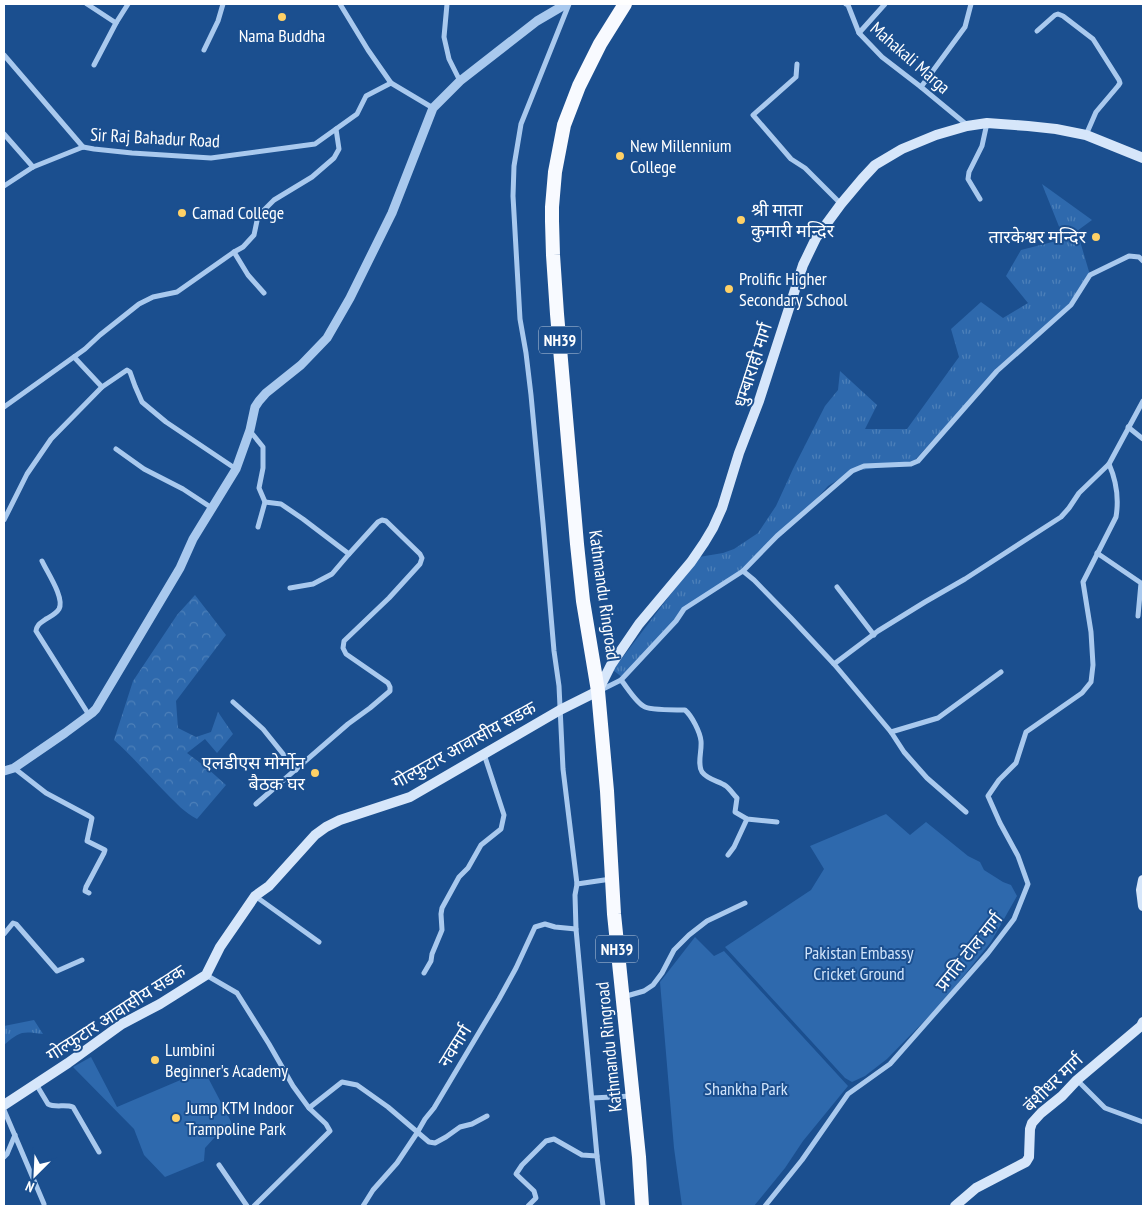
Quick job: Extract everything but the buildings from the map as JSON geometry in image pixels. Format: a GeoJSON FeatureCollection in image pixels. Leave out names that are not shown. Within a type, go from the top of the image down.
{"type":"FeatureCollection","features":[{"type":"Feature","properties":{"kind":"highway","name":"Kathmandu Ringroad"},"geometry":{"type":"LineString","coordinates":[[625,4],[600,44],[579,86],[566,118],[558,155],[552,207],[554,264],[577,544],[583,601],[598,691],[611,880],[642,1206]]}},
{"type":"Feature","properties":{"kind":"main road","name":"धुम्बाराही मार्ग"},"geometry":{"type":"LineString","coordinates":[[598,691],[611,665],[639,624],[691,562],[713,528],[722,508],[739,452],[759,400],[803,264],[816,238],[841,204],[875,165],[902,149],[936,135],[967,126],[987,123],[1056,129],[1086,135],[1143,158]]}},
{"type":"Feature","properties":{"kind":"main road","name":"गोल्फुटार आवासीय सडक"},"geometry":{"type":"LineString","coordinates":[[4,1105],[68,1063],[122,1024],[160,1004],[206,975],[220,947],[255,896],[270,886],[315,835],[340,820],[410,797],[560,710],[598,691]]}},
{"type":"Feature","properties":{"kind":"main road"},"geometry":{"type":"LineString","coordinates":[[1143,880],[1141,890],[1143,906]]}},
{"type":"Feature","properties":{"kind":"main road","name":"बंशीधर मार्ग"},"geometry":{"type":"LineString","coordinates":[[955,1206],[976,1188],[1026,1162],[1029,1157],[1032,1123],[1062,1096],[1076,1080],[1143,1024]]}},
{"type":"Feature","properties":{"kind":"street"},"geometry":{"type":"LineString","coordinates":[[87,4],[116,23]]}},
{"type":"Feature","properties":{"kind":"street"},"geometry":{"type":"LineString","coordinates":[[94,65],[128,4]]}},
{"type":"Feature","properties":{"kind":"street"},"geometry":{"type":"LineString","coordinates":[[204,50],[218,21],[223,4]]}},
{"type":"Feature","properties":{"kind":"street"},"geometry":{"type":"LineString","coordinates":[[340,4],[391,83],[433,108]]}},
{"type":"Feature","properties":{"kind":"street"},"geometry":{"type":"LineString","coordinates":[[447,4],[444,38],[449,59],[460,81]]}},
{"type":"Feature","properties":{"kind":"street"},"geometry":{"type":"LineString","coordinates":[[4,771],[14,768],[66,733],[96,708],[180,568],[193,539],[236,469],[250,430],[255,407],[266,393],[301,365],[327,338],[350,298],[389,218],[433,108],[460,81],[537,21],[567,4]]}},
{"type":"Feature","properties":{"kind":"street"},"geometry":{"type":"LineString","coordinates":[[567,4],[521,124],[514,166],[513,196],[520,319],[531,395],[549,604],[559,686],[563,769],[577,884],[575,895],[576,929],[603,1206]]}},
{"type":"Feature","properties":{"kind":"street","name":"Mahakali Marga"},"geometry":{"type":"LineString","coordinates":[[846,4],[859,33],[882,56],[967,126]]}},
{"type":"Feature","properties":{"kind":"street"},"geometry":{"type":"LineString","coordinates":[[859,33],[885,4]]}},
{"type":"Feature","properties":{"kind":"street"},"geometry":{"type":"LineString","coordinates":[[921,87],[965,27],[971,4]]}},
{"type":"Feature","properties":{"kind":"street"},"geometry":{"type":"LineString","coordinates":[[1037,31],[1055,15],[1063,16],[1093,39],[1119,80],[1118,86],[1096,112],[1086,135]]}},
{"type":"Feature","properties":{"kind":"street"},"geometry":{"type":"LineString","coordinates":[[4,55],[83,147]]}},
{"type":"Feature","properties":{"kind":"street"},"geometry":{"type":"LineString","coordinates":[[797,64],[796,78],[753,115],[791,160],[805,168],[841,204]]}},
{"type":"Feature","properties":{"kind":"street","name":"Sir Raj Bahadur Road"},"geometry":{"type":"LineString","coordinates":[[4,186],[33,167],[83,147],[94,150],[211,158],[314,144],[357,114],[366,96],[391,83]]}},
{"type":"Feature","properties":{"kind":"street"},"geometry":{"type":"LineString","coordinates":[[980,199],[968,179],[969,172],[982,146],[987,123]]}},
{"type":"Feature","properties":{"kind":"street"},"geometry":{"type":"LineString","coordinates":[[4,407],[74,357],[139,304],[153,297],[177,292],[242,247],[254,235],[258,216],[274,200],[312,177],[334,158],[339,149],[336,129]]}},
{"type":"Feature","properties":{"kind":"street"},"geometry":{"type":"LineString","coordinates":[[4,134],[33,167]]}},
{"type":"Feature","properties":{"kind":"street"},"geometry":{"type":"LineString","coordinates":[[234,252],[248,275],[264,293]]}},
{"type":"Feature","properties":{"kind":"street"},"geometry":{"type":"LineString","coordinates":[[598,691],[621,680],[676,621],[684,609],[743,571],[777,536],[852,471],[864,466],[911,464],[918,461],[997,371],[1070,305],[1090,275],[1129,256],[1139,257],[1143,261]]}},
{"type":"Feature","properties":{"kind":"street"},"geometry":{"type":"LineString","coordinates":[[74,357],[102,387]]}},
{"type":"Feature","properties":{"kind":"street"},"geometry":{"type":"LineString","coordinates":[[4,520],[27,474],[51,439],[102,387],[127,370],[130,372],[142,402],[166,422],[236,469]]}},
{"type":"Feature","properties":{"kind":"street"},"geometry":{"type":"LineString","coordinates":[[834,664],[874,635],[965,579],[1061,516],[1070,508],[1080,493],[1109,464],[1143,401]]}},
{"type":"Feature","properties":{"kind":"street"},"geometry":{"type":"LineString","coordinates":[[1128,427],[1143,439]]}},
{"type":"Feature","properties":{"kind":"street"},"geometry":{"type":"LineString","coordinates":[[250,430],[263,448],[263,468],[259,488],[265,502],[258,528]]}},
{"type":"Feature","properties":{"kind":"street"},"geometry":{"type":"LineString","coordinates":[[116,449],[144,469],[183,489],[212,508]]}},
{"type":"Feature","properties":{"kind":"street","name":"प्रगति टोल मार्ग"},"geometry":{"type":"LineString","coordinates":[[765,1206],[802,1160],[848,1094],[890,1064],[988,953],[1014,918],[1028,884],[1018,856],[988,796],[1016,763],[1026,732],[1082,693],[1091,682],[1093,665],[1091,632],[1083,582],[1116,517],[1118,506],[1114,475],[1109,464]]}},
{"type":"Feature","properties":{"kind":"street"},"geometry":{"type":"LineString","coordinates":[[265,502],[280,504],[350,554]]}},
{"type":"Feature","properties":{"kind":"street"},"geometry":{"type":"LineString","coordinates":[[256,804],[348,724],[390,691],[388,683],[346,654],[343,648],[344,641],[389,598],[420,564],[422,558],[386,521],[382,520],[378,522],[332,574],[313,584],[290,588]]}},
{"type":"Feature","properties":{"kind":"street"},"geometry":{"type":"LineString","coordinates":[[1097,553],[1142,581],[1138,616]]}},
{"type":"Feature","properties":{"kind":"street"},"geometry":{"type":"LineString","coordinates":[[42,561],[61,601],[60,607],[55,614],[39,624],[36,631],[89,715]]}},
{"type":"Feature","properties":{"kind":"street"},"geometry":{"type":"LineString","coordinates":[[743,571],[754,580],[834,664],[927,778],[966,812]]}},
{"type":"Feature","properties":{"kind":"street"},"geometry":{"type":"LineString","coordinates":[[837,587],[874,635]]}},
{"type":"Feature","properties":{"kind":"street"},"geometry":{"type":"LineString","coordinates":[[891,732],[938,718],[1000,672]]}},
{"type":"Feature","properties":{"kind":"street"},"geometry":{"type":"LineString","coordinates":[[621,680],[636,700],[644,707],[685,710],[694,722],[701,740],[701,771],[706,776],[727,786],[737,798],[735,812],[747,819],[777,822]]}},
{"type":"Feature","properties":{"kind":"street"},"geometry":{"type":"LineString","coordinates":[[233,702],[263,729],[296,770]]}},
{"type":"Feature","properties":{"kind":"street"},"geometry":{"type":"LineString","coordinates":[[424,973],[431,961],[442,930],[442,908],[459,877],[468,868],[481,845],[501,829],[503,823],[504,815],[484,754]]}},
{"type":"Feature","properties":{"kind":"street"},"geometry":{"type":"LineString","coordinates":[[14,768],[46,792],[92,818],[87,841],[105,850],[86,887],[85,891],[89,893]]}},
{"type":"Feature","properties":{"kind":"street"},"geometry":{"type":"LineString","coordinates":[[728,856],[747,819]]}},
{"type":"Feature","properties":{"kind":"street"},"geometry":{"type":"LineString","coordinates":[[577,884],[611,880]]}},
{"type":"Feature","properties":{"kind":"street"},"geometry":{"type":"LineString","coordinates":[[255,896],[319,942]]}},
{"type":"Feature","properties":{"kind":"street"},"geometry":{"type":"LineString","coordinates":[[623,997],[644,991],[652,986],[674,950],[689,935],[707,921],[745,903]]}},
{"type":"Feature","properties":{"kind":"street"},"geometry":{"type":"LineString","coordinates":[[4,934],[13,923],[16,924],[56,971],[82,960]]}},
{"type":"Feature","properties":{"kind":"street","name":"नवमार्ग"},"geometry":{"type":"LineString","coordinates":[[363,1206],[373,1190],[397,1163],[434,1108],[482,1029],[516,968],[536,927],[545,924],[576,929]]}},
{"type":"Feature","properties":{"kind":"street"},"geometry":{"type":"LineString","coordinates":[[206,975],[237,993],[293,1086],[309,1108],[326,1124],[330,1131],[254,1206]]}},
{"type":"Feature","properties":{"kind":"street"},"geometry":{"type":"LineString","coordinates":[[1076,1080],[1105,1108],[1143,1122]]}},
{"type":"Feature","properties":{"kind":"street"},"geometry":{"type":"LineString","coordinates":[[309,1108],[342,1082],[357,1085],[388,1107],[429,1142],[435,1143],[460,1127],[472,1124],[487,1116]]}},
{"type":"Feature","properties":{"kind":"street"},"geometry":{"type":"LineString","coordinates":[[36,1084],[48,1104],[52,1106],[68,1105],[73,1107],[99,1152]]}},
{"type":"Feature","properties":{"kind":"street"},"geometry":{"type":"LineString","coordinates":[[592,1098],[633,1096]]}},
{"type":"Feature","properties":{"kind":"street"},"geometry":{"type":"LineString","coordinates":[[4,1110],[44,1204]]}},
{"type":"Feature","properties":{"kind":"street"},"geometry":{"type":"LineString","coordinates":[[4,1157],[15,1135]]}},
{"type":"Feature","properties":{"kind":"street"},"geometry":{"type":"LineString","coordinates":[[528,1206],[536,1198],[534,1191],[516,1174],[522,1165],[546,1141],[554,1139],[582,1155],[597,1156]]}},
{"type":"Feature","properties":{"kind":"street"},"geometry":{"type":"LineString","coordinates":[[219,1166],[247,1206]]}},
{"type":"Feature","properties":{"kind":"green space"},"geometry":{"type":"Polygon","coordinates":[[[1042,184],[1092,220],[1077,231],[1090,275],[1073,301],[997,371],[911,464],[852,471],[828,486],[795,523],[743,571],[684,609],[623,678],[613,670],[699,557],[734,549],[758,533],[776,506],[825,406],[838,390],[840,371],[877,405],[865,429],[907,429],[959,357],[951,329],[981,302],[1003,318],[1028,303],[1006,276],[1021,250],[1064,239],[1042,184]]]}},
{"type":"Feature","properties":{"kind":"green space"},"geometry":{"type":"Polygon","coordinates":[[[195,595],[226,635],[176,701],[178,728],[196,737],[211,732],[218,712],[233,734],[217,753],[205,739],[187,753],[226,785],[197,819],[177,804],[114,740],[133,681],[177,615],[195,595]]]}},
{"type":"Feature","properties":{"kind":"green space","name":"Pakistan Embassy Cricket Ground"},"geometry":{"type":"Polygon","coordinates":[[[886,814],[910,835],[926,822],[968,856],[980,862],[984,870],[1011,885],[1017,896],[991,942],[941,1004],[887,1059],[865,1076],[852,1082],[845,1078],[725,947],[811,890],[824,869],[810,846],[886,814]]]}},
{"type":"Feature","properties":{"kind":"green space","name":"Shankha Park"},"geometry":{"type":"Polygon","coordinates":[[[695,937],[714,956],[724,951],[848,1086],[803,1141],[785,1168],[754,1206],[682,1206],[674,1148],[660,982],[695,937]]]}},
{"type":"Feature","properties":{"kind":"green space"},"geometry":{"type":"Polygon","coordinates":[[[34,1020],[43,1034],[22,1033],[4,1045],[4,1026],[34,1020]]]}},
{"type":"Feature","properties":{"kind":"green space","name":"Jump KTM Indoor Trampoline Park"},"geometry":{"type":"Polygon","coordinates":[[[91,1057],[117,1107],[204,1070],[237,1133],[215,1137],[205,1148],[204,1161],[165,1177],[144,1155],[134,1129],[73,1067],[91,1057]]]}},
{"type":"Feature","properties":{"kind":"place","name":"Nama Buddha"},"geometry":{"type":"Point","coordinates":[282,17]}},
{"type":"Feature","properties":{"kind":"place","name":"New Millennium College"},"geometry":{"type":"Point","coordinates":[620,156]}},
{"type":"Feature","properties":{"kind":"place","name":"Camad College"},"geometry":{"type":"Point","coordinates":[182,213]}},
{"type":"Feature","properties":{"kind":"place","name":"श्री माता कुमारी मन्दिर"},"geometry":{"type":"Point","coordinates":[741,220]}},
{"type":"Feature","properties":{"kind":"place","name":"तारकेश्वर मन्दिर"},"geometry":{"type":"Point","coordinates":[1096,237]}},
{"type":"Feature","properties":{"kind":"place","name":"Prolific Higher Secondary School"},"geometry":{"type":"Point","coordinates":[729,289]}},
{"type":"Feature","properties":{"kind":"place","name":"एलडीएस मोर्मोन बैठक घर"},"geometry":{"type":"Point","coordinates":[315,773]}},
{"type":"Feature","properties":{"kind":"place","name":"Lumbini Beginner's Academy"},"geometry":{"type":"Point","coordinates":[155,1060]}},
{"type":"Feature","properties":{"kind":"place","name":"Jump KTM Indoor Trampoline Park"},"geometry":{"type":"Point","coordinates":[176,1118]}}]}
